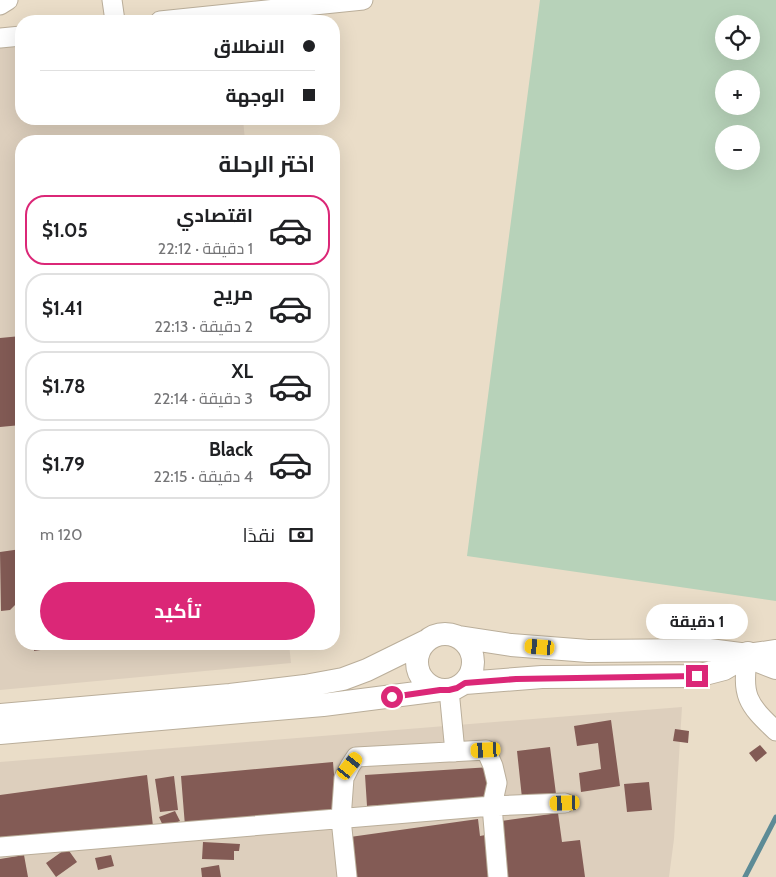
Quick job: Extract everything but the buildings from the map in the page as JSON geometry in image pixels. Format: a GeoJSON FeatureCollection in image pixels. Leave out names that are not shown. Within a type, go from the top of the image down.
{"type":"FeatureCollection","features":[{"type":"Feature","properties":{"kind":"highway"},"geometry":{"type":"LineString","coordinates":[[748,655],[776,666]]}},
{"type":"Feature","properties":{"kind":"main road"},"geometry":{"type":"LineString","coordinates":[[0,715],[230,695],[305,686],[343,679],[367,670],[434,636],[442,634],[511,644],[588,651],[709,650],[748,655],[776,651]]}},
{"type":"Feature","properties":{"kind":"main road"},"geometry":{"type":"LineString","coordinates":[[426,641],[418,657],[419,674],[432,687],[451,688],[473,668],[474,659],[471,650],[460,637]]}},
{"type":"Feature","properties":{"kind":"main road"},"geometry":{"type":"LineString","coordinates":[[0,733],[323,705],[542,677],[697,676],[724,669],[748,655]]}},
{"type":"Feature","properties":{"kind":"street"},"geometry":{"type":"LineString","coordinates":[[0,5],[8,0]]}},
{"type":"Feature","properties":{"kind":"street"},"geometry":{"type":"LineString","coordinates":[[112,0],[113,15]]}},
{"type":"Feature","properties":{"kind":"street"},"geometry":{"type":"LineString","coordinates":[[208,15],[295,4],[363,0]]}},
{"type":"Feature","properties":{"kind":"street"},"geometry":{"type":"LineString","coordinates":[[0,38],[15,37]]}},
{"type":"Feature","properties":{"kind":"street"},"geometry":{"type":"LineString","coordinates":[[748,655],[744,676],[747,698],[754,710],[776,732]]}},
{"type":"Feature","properties":{"kind":"street"},"geometry":{"type":"LineString","coordinates":[[451,688],[455,752]]}},
{"type":"Feature","properties":{"kind":"street"},"geometry":{"type":"LineString","coordinates":[[347,877],[341,819],[344,778],[356,757],[486,750],[493,766],[497,783],[492,806],[498,877]]}},
{"type":"Feature","properties":{"kind":"street"},"geometry":{"type":"LineString","coordinates":[[0,847],[492,806],[565,803]]}},
{"type":"Feature","properties":{"kind":"shaded area"},"geometry":{"type":"Polygon","coordinates":[[[15,43],[15,125],[244,125],[244,135],[15,135],[15,650],[290,650],[291,663],[0,690],[0,44],[15,43]]]}},
{"type":"Feature","properties":{"kind":"shaded area"},"geometry":{"type":"Polygon","coordinates":[[[682,707],[674,839],[669,877],[0,877],[0,762],[682,707]]]}},
{"type":"Feature","properties":{"kind":"green space"},"geometry":{"type":"Polygon","coordinates":[[[540,0],[776,0],[776,601],[467,556],[540,0]]]}},
{"type":"Feature","properties":{"kind":"waterway"},"geometry":{"type":"LineString","coordinates":[[745,877],[776,817]]}},
{"type":"Feature","properties":{"kind":"route"},"geometry":{"type":"LineString","coordinates":[[392,697],[449,690],[465,683],[542,677],[697,676]]}}]}
